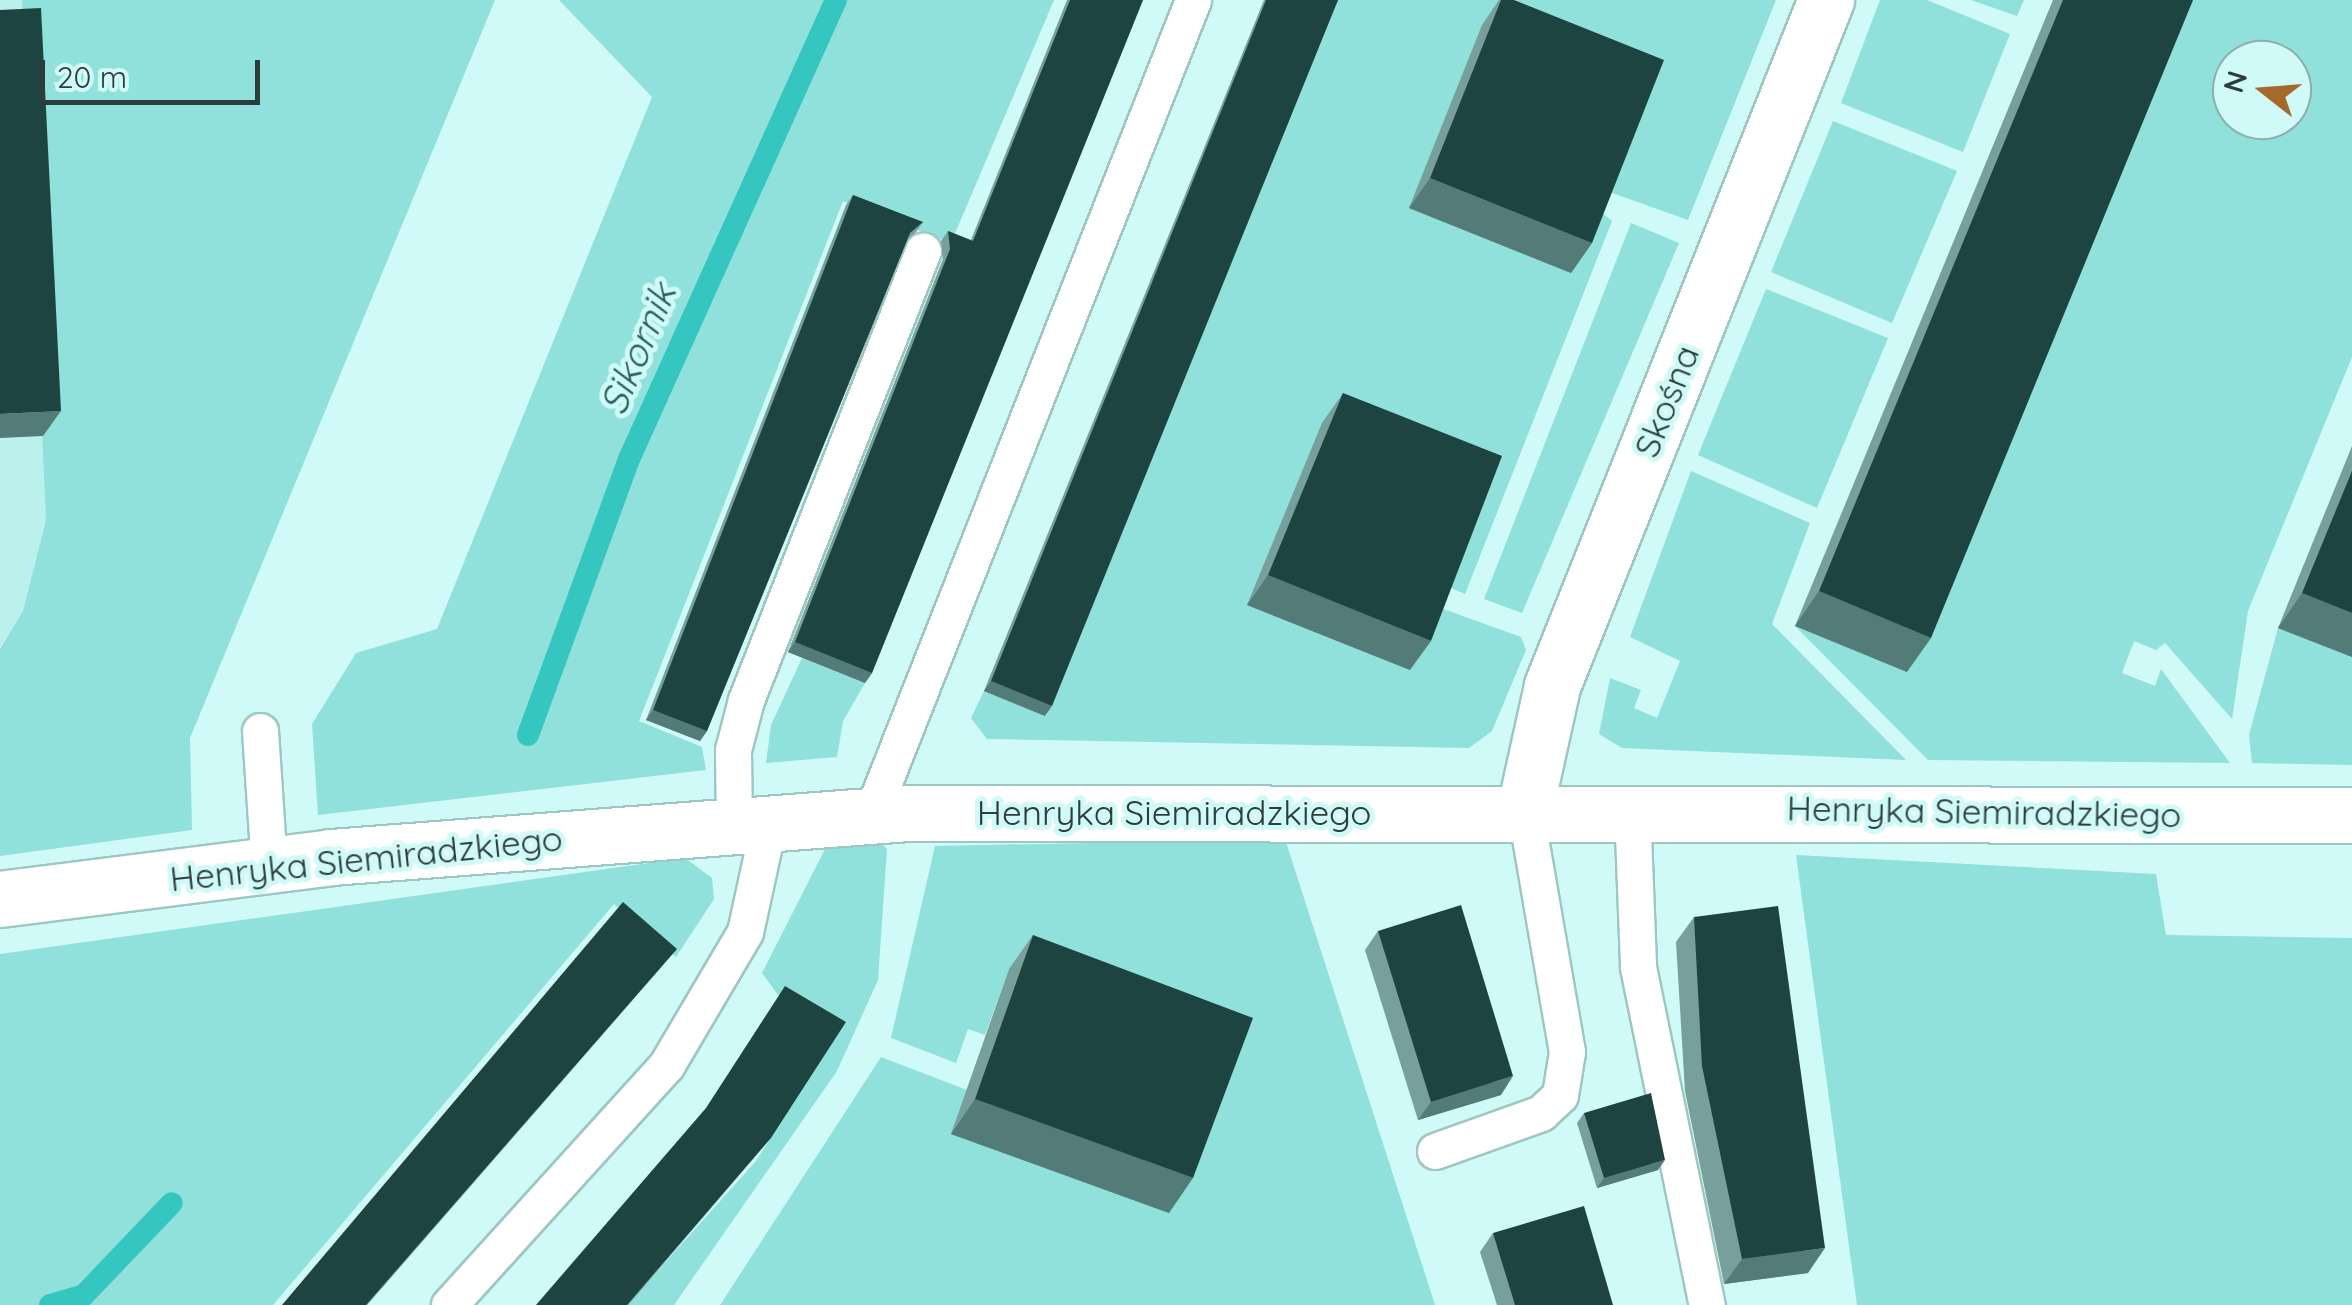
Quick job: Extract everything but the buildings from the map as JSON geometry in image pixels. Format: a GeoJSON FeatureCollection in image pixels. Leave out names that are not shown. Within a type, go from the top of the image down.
{"type":"FeatureCollection","features":[{"type":"Feature","properties":{"kind":"street","name":"Skośna"},"geometry":{"type":"LineString","coordinates":[[1525,808],[1552,686],[1826,0]]}},
{"type":"Feature","properties":{"kind":"street","name":"Henryka Siemiradzkiego"},"geometry":{"type":"LineString","coordinates":[[0,899],[269,865],[870,815],[1525,808],[2352,814]]}},
{"type":"Feature","properties":{"kind":"lane"},"geometry":{"type":"LineString","coordinates":[[870,815],[1193,0]]}},
{"type":"Feature","properties":{"kind":"lane"},"geometry":{"type":"LineString","coordinates":[[449,1305],[666,1066],[745,932],[752,823],[733,750],[746,700],[923,251]]}},
{"type":"Feature","properties":{"kind":"lane"},"geometry":{"type":"LineString","coordinates":[[260,731],[269,865]]}},
{"type":"Feature","properties":{"kind":"lane"},"geometry":{"type":"LineString","coordinates":[[1434,1150],[1541,1113],[1560,1096],[1567,1052],[1525,808]]}},
{"type":"Feature","properties":{"kind":"lane"},"geometry":{"type":"LineString","coordinates":[[1632,808],[1641,985],[1707,1305]]}},
{"type":"Feature","properties":{"kind":"shaded area"},"geometry":{"type":"Polygon","coordinates":[[[0,0],[22,0],[46,520],[23,611],[0,648],[0,0]]]}},
{"type":"Feature","properties":{"kind":"shaded area"},"geometry":{"type":"Polygon","coordinates":[[[22,0],[495,0],[190,738],[192,830],[0,856],[0,649],[23,611],[46,520],[22,0]]]}},
{"type":"Feature","properties":{"kind":"shaded area"},"geometry":{"type":"Polygon","coordinates":[[[559,0],[1054,0],[951,243],[843,201],[639,721],[702,747],[706,770],[318,815],[312,724],[356,653],[437,629],[652,97],[559,0]]]}},
{"type":"Feature","properties":{"kind":"shaded area"},"geometry":{"type":"Polygon","coordinates":[[[1335,0],[1776,0],[1688,220],[1604,190],[1596,208],[1612,221],[1465,594],[1444,585],[1435,606],[1521,637],[1526,650],[1492,731],[1469,748],[987,739],[971,718],[984,691],[1046,716],[1335,0]]]}},
{"type":"Feature","properties":{"kind":"shaded area"},"geometry":{"type":"Polygon","coordinates":[[[1880,0],[1927,0],[2010,34],[1963,152],[1841,103],[1880,0]]]}},
{"type":"Feature","properties":{"kind":"shaded area"},"geometry":{"type":"Polygon","coordinates":[[[1971,0],[2024,0],[2017,16],[1971,0]]]}},
{"type":"Feature","properties":{"kind":"shaded area"},"geometry":{"type":"Polygon","coordinates":[[[2183,0],[2352,0],[2352,357],[2248,611],[2232,719],[2165,643],[2156,650],[2134,641],[2122,673],[2155,686],[2161,669],[2230,763],[1928,760],[1795,626],[1907,672],[2183,0]]]}},
{"type":"Feature","properties":{"kind":"shaded area"},"geometry":{"type":"Polygon","coordinates":[[[1833,121],[1957,171],[1892,323],[1771,272],[1833,121]]]}},
{"type":"Feature","properties":{"kind":"shaded area"},"geometry":{"type":"Polygon","coordinates":[[[1631,223],[1679,243],[1522,613],[1484,599],[1631,223]]]}},
{"type":"Feature","properties":{"kind":"shaded area"},"geometry":{"type":"Polygon","coordinates":[[[1766,289],[1888,338],[1817,508],[1698,455],[1766,289]]]}},
{"type":"Feature","properties":{"kind":"shaded area"},"geometry":{"type":"Polygon","coordinates":[[[1691,471],[1810,523],[1772,624],[1906,760],[1622,748],[1599,734],[1610,678],[1641,690],[1634,708],[1657,718],[1680,661],[1630,637],[1691,471]]]}},
{"type":"Feature","properties":{"kind":"shaded area"},"geometry":{"type":"Polygon","coordinates":[[[2278,628],[2352,657],[2352,765],[2252,763],[2249,735],[2278,628]]]}},
{"type":"Feature","properties":{"kind":"shaded area"},"geometry":{"type":"Polygon","coordinates":[[[802,658],[865,683],[843,721],[837,757],[766,763],[771,725],[802,658]]]}},
{"type":"Feature","properties":{"kind":"shaded area"},"geometry":{"type":"Polygon","coordinates":[[[1285,839],[1435,1305],[720,1305],[881,1057],[967,1090],[952,1134],[1169,1212],[1009,969],[985,1035],[968,1029],[956,1063],[891,1038],[935,846],[1285,839]]]}},
{"type":"Feature","properties":{"kind":"shaded area"},"geometry":{"type":"Polygon","coordinates":[[[879,841],[887,849],[878,980],[837,1071],[674,1305],[627,1305],[756,1161],[838,1033],[778,995],[762,973],[825,849],[879,841]]]}},
{"type":"Feature","properties":{"kind":"shaded area"},"geometry":{"type":"Polygon","coordinates":[[[1796,855],[2156,874],[2166,935],[2352,938],[2352,1305],[1857,1305],[1796,855]]]}},
{"type":"Feature","properties":{"kind":"shaded area"},"geometry":{"type":"Polygon","coordinates":[[[685,858],[712,878],[714,899],[676,957],[614,904],[273,1305],[0,1305],[0,954],[685,858]]]}},
{"type":"Feature","properties":{"kind":"waterway","name":"Sikornik"},"geometry":{"type":"LineString","coordinates":[[528,735],[630,457],[836,0]]}},
{"type":"Feature","properties":{"kind":"waterway"},"geometry":{"type":"LineString","coordinates":[[50,1305],[84,1295],[172,1203]]}}]}
